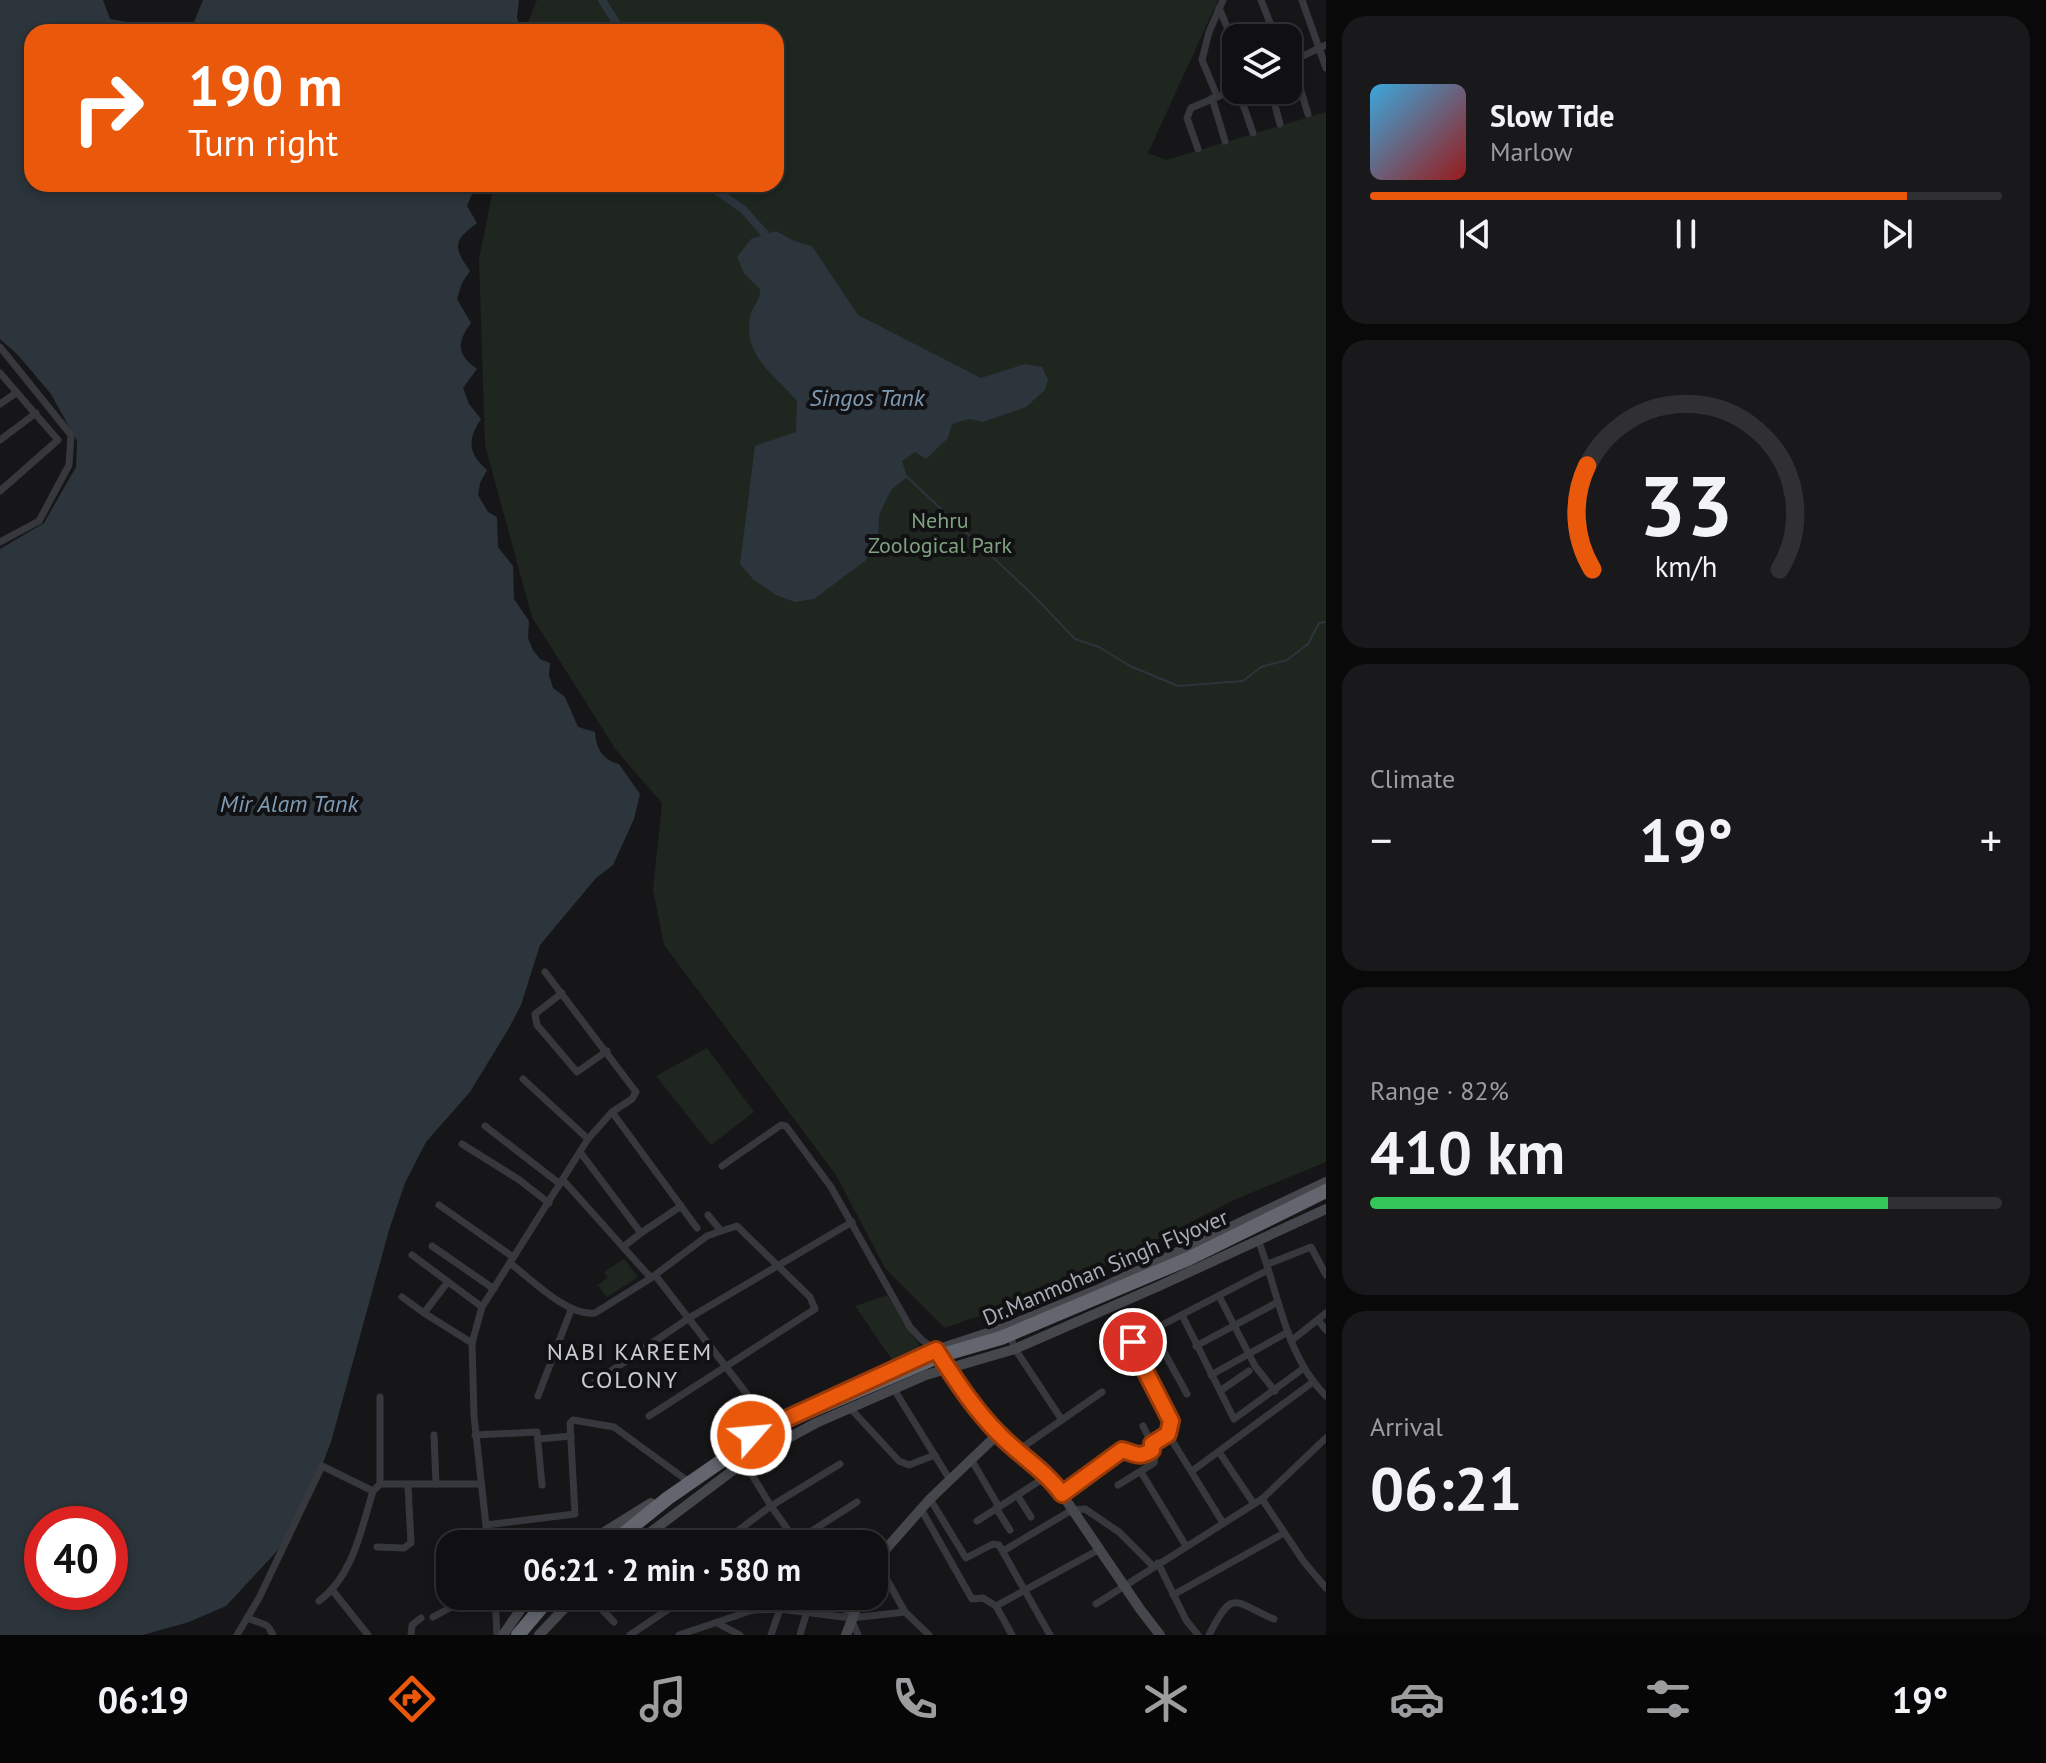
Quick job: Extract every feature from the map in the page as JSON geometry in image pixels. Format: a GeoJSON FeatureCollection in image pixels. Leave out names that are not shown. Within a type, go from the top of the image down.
{"type":"FeatureCollection","features":[{"type":"Feature","properties":{"kind":"highway","name":"Dr.Manmohan Singh Flyover"},"geometry":{"type":"LineString","coordinates":[[628,1530],[743,1446],[792,1419],[942,1355],[1001,1338],[1188,1259],[1326,1191]]}},
{"type":"Feature","properties":{"kind":"highway","name":"Dr.Manmohan Singh Flyover"},"geometry":{"type":"LineString","coordinates":[[639,1530],[761,1442],[796,1425],[935,1363],[1032,1333],[1234,1244],[1326,1199]]}},
{"type":"Feature","properties":{"kind":"highway"},"geometry":{"type":"LineString","coordinates":[[518,1635],[539,1610]]}},
{"type":"Feature","properties":{"kind":"highway"},"geometry":{"type":"LineString","coordinates":[[528,1635],[549,1610]]}},
{"type":"Feature","properties":{"kind":"main road"},"geometry":{"type":"LineString","coordinates":[[606,1530],[629,1519],[685,1479],[771,1425],[936,1350],[1006,1327],[1097,1290],[1326,1182]]}},
{"type":"Feature","properties":{"kind":"main road"},"geometry":{"type":"LineString","coordinates":[[1296,1196],[1309,1216]]}},
{"type":"Feature","properties":{"kind":"main road"},"geometry":{"type":"LineString","coordinates":[[652,1530],[744,1462],[816,1423],[926,1375],[1015,1349],[1326,1209]]}},
{"type":"Feature","properties":{"kind":"main road"},"geometry":{"type":"LineString","coordinates":[[936,1350],[977,1410],[1062,1494],[1160,1635]]}},
{"type":"Feature","properties":{"kind":"main road"},"geometry":{"type":"LineString","coordinates":[[888,1547],[930,1499],[998,1434]]}},
{"type":"Feature","properties":{"kind":"main road"},"geometry":{"type":"LineString","coordinates":[[500,1635],[518,1610]]}},
{"type":"Feature","properties":{"kind":"main road"},"geometry":{"type":"LineString","coordinates":[[539,1635],[563,1610]]}},
{"type":"Feature","properties":{"kind":"main road"},"geometry":{"type":"LineString","coordinates":[[846,1635],[855,1610]]}},
{"type":"Feature","properties":{"kind":"street"},"geometry":{"type":"LineString","coordinates":[[1261,0],[1270,24]]}},
{"type":"Feature","properties":{"kind":"street"},"geometry":{"type":"LineString","coordinates":[[1302,0],[1323,46],[1326,68]]}},
{"type":"Feature","properties":{"kind":"street"},"geometry":{"type":"LineString","coordinates":[[1221,4],[1228,24]]}},
{"type":"Feature","properties":{"kind":"street"},"geometry":{"type":"LineString","coordinates":[[1221,4],[1202,60],[1225,141]]}},
{"type":"Feature","properties":{"kind":"street"},"geometry":{"type":"LineString","coordinates":[[1302,56],[1323,46]]}},
{"type":"Feature","properties":{"kind":"street"},"geometry":{"type":"LineString","coordinates":[[1198,149],[1187,118],[1191,108],[1222,94]]}},
{"type":"Feature","properties":{"kind":"street"},"geometry":{"type":"LineString","coordinates":[[1302,97],[1308,114]]}},
{"type":"Feature","properties":{"kind":"street"},"geometry":{"type":"LineString","coordinates":[[1242,104],[1253,133]]}},
{"type":"Feature","properties":{"kind":"street"},"geometry":{"type":"LineString","coordinates":[[1275,104],[1280,124]]}},
{"type":"Feature","properties":{"kind":"street"},"geometry":{"type":"LineString","coordinates":[[0,347],[71,435],[69,465],[39,521],[0,542]]}},
{"type":"Feature","properties":{"kind":"street"},"geometry":{"type":"LineString","coordinates":[[0,373],[58,440],[0,491]]}},
{"type":"Feature","properties":{"kind":"street"},"geometry":{"type":"LineString","coordinates":[[0,404],[16,393]]}},
{"type":"Feature","properties":{"kind":"street"},"geometry":{"type":"LineString","coordinates":[[0,440],[36,413]]}},
{"type":"Feature","properties":{"kind":"street"},"geometry":{"type":"LineString","coordinates":[[487,1530],[475,1435],[472,1343],[482,1307],[588,1139],[612,1112],[632,1099],[636,1092],[545,972]]}},
{"type":"Feature","properties":{"kind":"street"},"geometry":{"type":"LineString","coordinates":[[562,993],[535,1014],[537,1025],[577,1072],[607,1051]]}},
{"type":"Feature","properties":{"kind":"street"},"geometry":{"type":"LineString","coordinates":[[523,1079],[588,1139]]}},
{"type":"Feature","properties":{"kind":"street"},"geometry":{"type":"LineString","coordinates":[[612,1112],[697,1228]]}},
{"type":"Feature","properties":{"kind":"street"},"geometry":{"type":"LineString","coordinates":[[722,1166],[784,1124],[831,1187],[910,1327],[936,1350]]}},
{"type":"Feature","properties":{"kind":"street"},"geometry":{"type":"LineString","coordinates":[[485,1126],[562,1182],[653,1277],[689,1318],[771,1425],[778,1442]]}},
{"type":"Feature","properties":{"kind":"street"},"geometry":{"type":"LineString","coordinates":[[462,1144],[518,1179],[549,1203]]}},
{"type":"Feature","properties":{"kind":"street"},"geometry":{"type":"LineString","coordinates":[[580,1152],[641,1233]]}},
{"type":"Feature","properties":{"kind":"street"},"geometry":{"type":"LineString","coordinates":[[439,1205],[512,1260],[571,1310],[586,1315],[595,1313],[653,1277],[707,1236],[737,1226],[810,1297],[815,1309],[649,1416]]}},
{"type":"Feature","properties":{"kind":"street"},"geometry":{"type":"LineString","coordinates":[[623,1247],[681,1206]]}},
{"type":"Feature","properties":{"kind":"street"},"geometry":{"type":"LineString","coordinates":[[708,1215],[721,1231]]}},
{"type":"Feature","properties":{"kind":"street"},"geometry":{"type":"LineString","coordinates":[[595,1382],[689,1318],[852,1222]]}},
{"type":"Feature","properties":{"kind":"street"},"geometry":{"type":"LineString","coordinates":[[1258,1240],[1291,1341],[1304,1368],[1326,1396]]}},
{"type":"Feature","properties":{"kind":"street"},"geometry":{"type":"LineString","coordinates":[[432,1246],[494,1289]]}},
{"type":"Feature","properties":{"kind":"street"},"geometry":{"type":"LineString","coordinates":[[1062,1494],[1122,1450],[1138,1456],[1168,1434],[1171,1421],[1132,1345],[1137,1338],[1311,1247],[1326,1275]]}},
{"type":"Feature","properties":{"kind":"street"},"geometry":{"type":"LineString","coordinates":[[412,1255],[482,1307]]}},
{"type":"Feature","properties":{"kind":"street"},"geometry":{"type":"LineString","coordinates":[[424,1313],[447,1283]]}},
{"type":"Feature","properties":{"kind":"street"},"geometry":{"type":"LineString","coordinates":[[1219,1296],[1236,1324],[1249,1355],[1275,1391]]}},
{"type":"Feature","properties":{"kind":"street"},"geometry":{"type":"LineString","coordinates":[[402,1297],[472,1343]]}},
{"type":"Feature","properties":{"kind":"street"},"geometry":{"type":"LineString","coordinates":[[1196,1346],[1278,1302]]}},
{"type":"Feature","properties":{"kind":"street"},"geometry":{"type":"LineString","coordinates":[[538,1396],[571,1310]]}},
{"type":"Feature","properties":{"kind":"street"},"geometry":{"type":"LineString","coordinates":[[1291,1341],[1326,1313]]}},
{"type":"Feature","properties":{"kind":"street"},"geometry":{"type":"LineString","coordinates":[[1182,1315],[1234,1419],[1304,1368]]}},
{"type":"Feature","properties":{"kind":"street"},"geometry":{"type":"LineString","coordinates":[[1318,1320],[1326,1330]]}},
{"type":"Feature","properties":{"kind":"street"},"geometry":{"type":"LineString","coordinates":[[1006,1327],[1015,1349],[1062,1420]]}},
{"type":"Feature","properties":{"kind":"street"},"geometry":{"type":"LineString","coordinates":[[1152,1330],[1187,1394]]}},
{"type":"Feature","properties":{"kind":"street"},"geometry":{"type":"LineString","coordinates":[[1211,1375],[1288,1332]]}},
{"type":"Feature","properties":{"kind":"street"},"geometry":{"type":"LineString","coordinates":[[1220,1391],[1249,1371]]}},
{"type":"Feature","properties":{"kind":"street"},"geometry":{"type":"LineString","coordinates":[[1192,1471],[1313,1382]]}},
{"type":"Feature","properties":{"kind":"street"},"geometry":{"type":"LineString","coordinates":[[895,1391],[950,1480]]}},
{"type":"Feature","properties":{"kind":"street"},"geometry":{"type":"LineString","coordinates":[[1017,1451],[1102,1392]]}},
{"type":"Feature","properties":{"kind":"street"},"geometry":{"type":"LineString","coordinates":[[319,1601],[333,1591],[354,1554],[373,1491],[380,1484],[380,1397]]}},
{"type":"Feature","properties":{"kind":"street"},"geometry":{"type":"LineString","coordinates":[[851,1409],[899,1461],[909,1465],[935,1455]]}},
{"type":"Feature","properties":{"kind":"street"},"geometry":{"type":"LineString","coordinates":[[486,1525],[575,1514],[570,1423],[573,1420],[599,1422],[614,1427],[685,1479]]}},
{"type":"Feature","properties":{"kind":"street"},"geometry":{"type":"LineString","coordinates":[[1118,1485],[1156,1460],[1143,1426]]}},
{"type":"Feature","properties":{"kind":"street"},"geometry":{"type":"LineString","coordinates":[[475,1435],[535,1431],[542,1485]]}},
{"type":"Feature","properties":{"kind":"street"},"geometry":{"type":"LineString","coordinates":[[1168,1434],[1223,1523]]}},
{"type":"Feature","properties":{"kind":"street"},"geometry":{"type":"LineString","coordinates":[[434,1435],[436,1484]]}},
{"type":"Feature","properties":{"kind":"street"},"geometry":{"type":"LineString","coordinates":[[538,1439],[571,1436]]}},
{"type":"Feature","properties":{"kind":"street"},"geometry":{"type":"LineString","coordinates":[[1096,1604],[1262,1499],[1326,1438]]}},
{"type":"Feature","properties":{"kind":"street"},"geometry":{"type":"LineString","coordinates":[[1219,1452],[1254,1504]]}},
{"type":"Feature","properties":{"kind":"street"},"geometry":{"type":"LineString","coordinates":[[971,1459],[1010,1530]]}},
{"type":"Feature","properties":{"kind":"street"},"geometry":{"type":"LineString","coordinates":[[744,1462],[787,1529]]}},
{"type":"Feature","properties":{"kind":"street"},"geometry":{"type":"LineString","coordinates":[[739,1530],[771,1506],[840,1464]]}},
{"type":"Feature","properties":{"kind":"street"},"geometry":{"type":"LineString","coordinates":[[237,1635],[322,1466],[373,1491]]}},
{"type":"Feature","properties":{"kind":"street"},"geometry":{"type":"LineString","coordinates":[[1141,1472],[1186,1546]]}},
{"type":"Feature","properties":{"kind":"street"},"geometry":{"type":"LineString","coordinates":[[977,1521],[1047,1476]]}},
{"type":"Feature","properties":{"kind":"street"},"geometry":{"type":"LineString","coordinates":[[380,1484],[481,1484]]}},
{"type":"Feature","properties":{"kind":"street"},"geometry":{"type":"LineString","coordinates":[[377,1547],[404,1548],[411,1543],[408,1486]]}},
{"type":"Feature","properties":{"kind":"street"},"geometry":{"type":"LineString","coordinates":[[1017,1495],[1031,1517]]}},
{"type":"Feature","properties":{"kind":"street"},"geometry":{"type":"LineString","coordinates":[[930,1499],[966,1558],[995,1544],[1003,1551],[1050,1635]]}},
{"type":"Feature","properties":{"kind":"street"},"geometry":{"type":"LineString","coordinates":[[1262,1499],[1326,1588]]}},
{"type":"Feature","properties":{"kind":"street"},"geometry":{"type":"LineString","coordinates":[[815,1530],[857,1502]]}},
{"type":"Feature","properties":{"kind":"street"},"geometry":{"type":"LineString","coordinates":[[921,1509],[972,1599],[983,1598],[996,1606],[1012,1635]]}},
{"type":"Feature","properties":{"kind":"street"},"geometry":{"type":"LineString","coordinates":[[1003,1551],[1072,1510],[1085,1509],[1119,1532],[1156,1565],[1186,1620],[1198,1635]]}},
{"type":"Feature","properties":{"kind":"street"},"geometry":{"type":"LineString","coordinates":[[1173,1595],[1284,1533]]}},
{"type":"Feature","properties":{"kind":"street"},"geometry":{"type":"LineString","coordinates":[[996,1606],[1100,1549]]}},
{"type":"Feature","properties":{"kind":"street"},"geometry":{"type":"LineString","coordinates":[[888,1584],[905,1612],[929,1635]]}},
{"type":"Feature","properties":{"kind":"street"},"geometry":{"type":"LineString","coordinates":[[333,1591],[368,1635]]}},
{"type":"Feature","properties":{"kind":"street"},"geometry":{"type":"LineString","coordinates":[[1209,1635],[1219,1615],[1235,1602],[1243,1602],[1274,1619]]}},
{"type":"Feature","properties":{"kind":"street"},"geometry":{"type":"LineString","coordinates":[[433,1617],[446,1610]]}},
{"type":"Feature","properties":{"kind":"street"},"geometry":{"type":"LineString","coordinates":[[497,1610],[500,1635]]}},
{"type":"Feature","properties":{"kind":"street"},"geometry":{"type":"LineString","coordinates":[[602,1610],[614,1622]]}},
{"type":"Feature","properties":{"kind":"street"},"geometry":{"type":"LineString","coordinates":[[630,1635],[667,1610]]}},
{"type":"Feature","properties":{"kind":"street"},"geometry":{"type":"LineString","coordinates":[[679,1635],[753,1610]]}},
{"type":"Feature","properties":{"kind":"street"},"geometry":{"type":"LineString","coordinates":[[771,1635],[780,1610]]}},
{"type":"Feature","properties":{"kind":"street"},"geometry":{"type":"LineString","coordinates":[[794,1610],[851,1618],[905,1612]]}},
{"type":"Feature","properties":{"kind":"street"},"geometry":{"type":"LineString","coordinates":[[846,1610],[858,1635]]}},
{"type":"Feature","properties":{"kind":"street"},"geometry":{"type":"LineString","coordinates":[[800,1635],[807,1611]]}},
{"type":"Feature","properties":{"kind":"street"},"geometry":{"type":"LineString","coordinates":[[247,1618],[269,1629]]}},
{"type":"Feature","properties":{"kind":"street"},"geometry":{"type":"LineString","coordinates":[[411,1635],[412,1625],[421,1618]]}},
{"type":"Feature","properties":{"kind":"street"},"geometry":{"type":"LineString","coordinates":[[717,1623],[740,1635]]}},
{"type":"Feature","properties":{"kind":"green space","name":"Nehru Zoological Park"},"geometry":{"type":"Polygon","coordinates":[[[537,0],[1218,0],[1148,153],[1166,160],[1326,112],[1326,1162],[1236,1199],[1069,1284],[945,1328],[885,1268],[836,1175],[664,945],[653,890],[662,803],[616,750],[532,617],[485,445],[479,260],[492,192],[784,192],[784,24],[527,24],[537,0]]]}},
{"type":"Feature","properties":{"kind":"green space"},"geometry":{"type":"Polygon","coordinates":[[[707,1048],[754,1112],[711,1145],[656,1076],[707,1048]]]}},
{"type":"Feature","properties":{"kind":"green space"},"geometry":{"type":"Polygon","coordinates":[[[624,1259],[638,1277],[607,1297],[598,1285],[608,1277],[604,1272],[624,1259]]]}},
{"type":"Feature","properties":{"kind":"green space"},"geometry":{"type":"Polygon","coordinates":[[[887,1295],[921,1348],[893,1361],[855,1306],[887,1295]]]}},
{"type":"Feature","properties":{"kind":"water","name":"Mir Alam Tank"},"geometry":{"type":"Polygon","coordinates":[[[0,0],[103,0],[110,19],[139,24],[24,24],[24,192],[473,192],[467,206],[477,223],[463,235],[458,245],[470,271],[457,299],[471,323],[461,342],[462,353],[477,369],[463,388],[469,404],[481,419],[472,440],[476,458],[487,470],[478,495],[488,512],[497,517],[498,547],[513,566],[514,599],[529,621],[528,638],[533,650],[540,659],[550,663],[549,675],[553,688],[565,697],[578,727],[595,732],[601,753],[619,764],[640,794],[634,819],[613,865],[596,878],[540,945],[521,1005],[509,1028],[470,1092],[426,1142],[405,1183],[389,1230],[331,1442],[312,1491],[277,1551],[226,1606],[189,1622],[143,1635],[0,1635],[0,549],[44,523],[76,467],[77,441],[51,394],[0,339],[0,0]]]}},
{"type":"Feature","properties":{"kind":"water"},"geometry":{"type":"Polygon","coordinates":[[[203,0],[519,0],[519,24],[193,24],[203,0]]]}},
{"type":"Feature","properties":{"kind":"water","name":"Singos Tank"},"geometry":{"type":"Polygon","coordinates":[[[776,231],[812,246],[858,315],[981,378],[1025,364],[1042,367],[1048,380],[1045,390],[1026,407],[983,422],[969,419],[952,424],[948,438],[926,459],[915,452],[902,461],[907,477],[891,490],[879,515],[878,544],[865,561],[814,599],[795,602],[776,595],[754,580],[740,564],[755,446],[796,432],[797,401],[763,364],[751,343],[750,318],[760,289],[744,273],[737,257],[751,239],[776,231]]]}},
{"type":"Feature","properties":{"kind":"waterway"},"geometry":{"type":"LineString","coordinates":[[602,0],[617,24]]}},
{"type":"Feature","properties":{"kind":"waterway"},"geometry":{"type":"LineString","coordinates":[[718,192],[743,209],[766,235]]}},
{"type":"Feature","properties":{"kind":"waterway"},"geometry":{"type":"LineString","coordinates":[[907,477],[1032,594],[1075,639],[1099,647],[1130,666],[1178,686],[1243,681],[1261,667],[1287,660],[1308,644],[1319,623],[1326,622]]}},
{"type":"Feature","properties":{"kind":"district","name":"NABI KAREEM COLONY"},"geometry":{"type":"Point","coordinates":[630,1366]}},
{"type":"Feature","properties":{"kind":"route"},"geometry":{"type":"LineString","coordinates":[[751,1435],[936,1350],[977,1410],[1062,1494],[1122,1450],[1133,1456],[1147,1454],[1152,1450],[1152,1444],[1168,1434],[1171,1428],[1171,1421],[1133,1342]]}}]}
